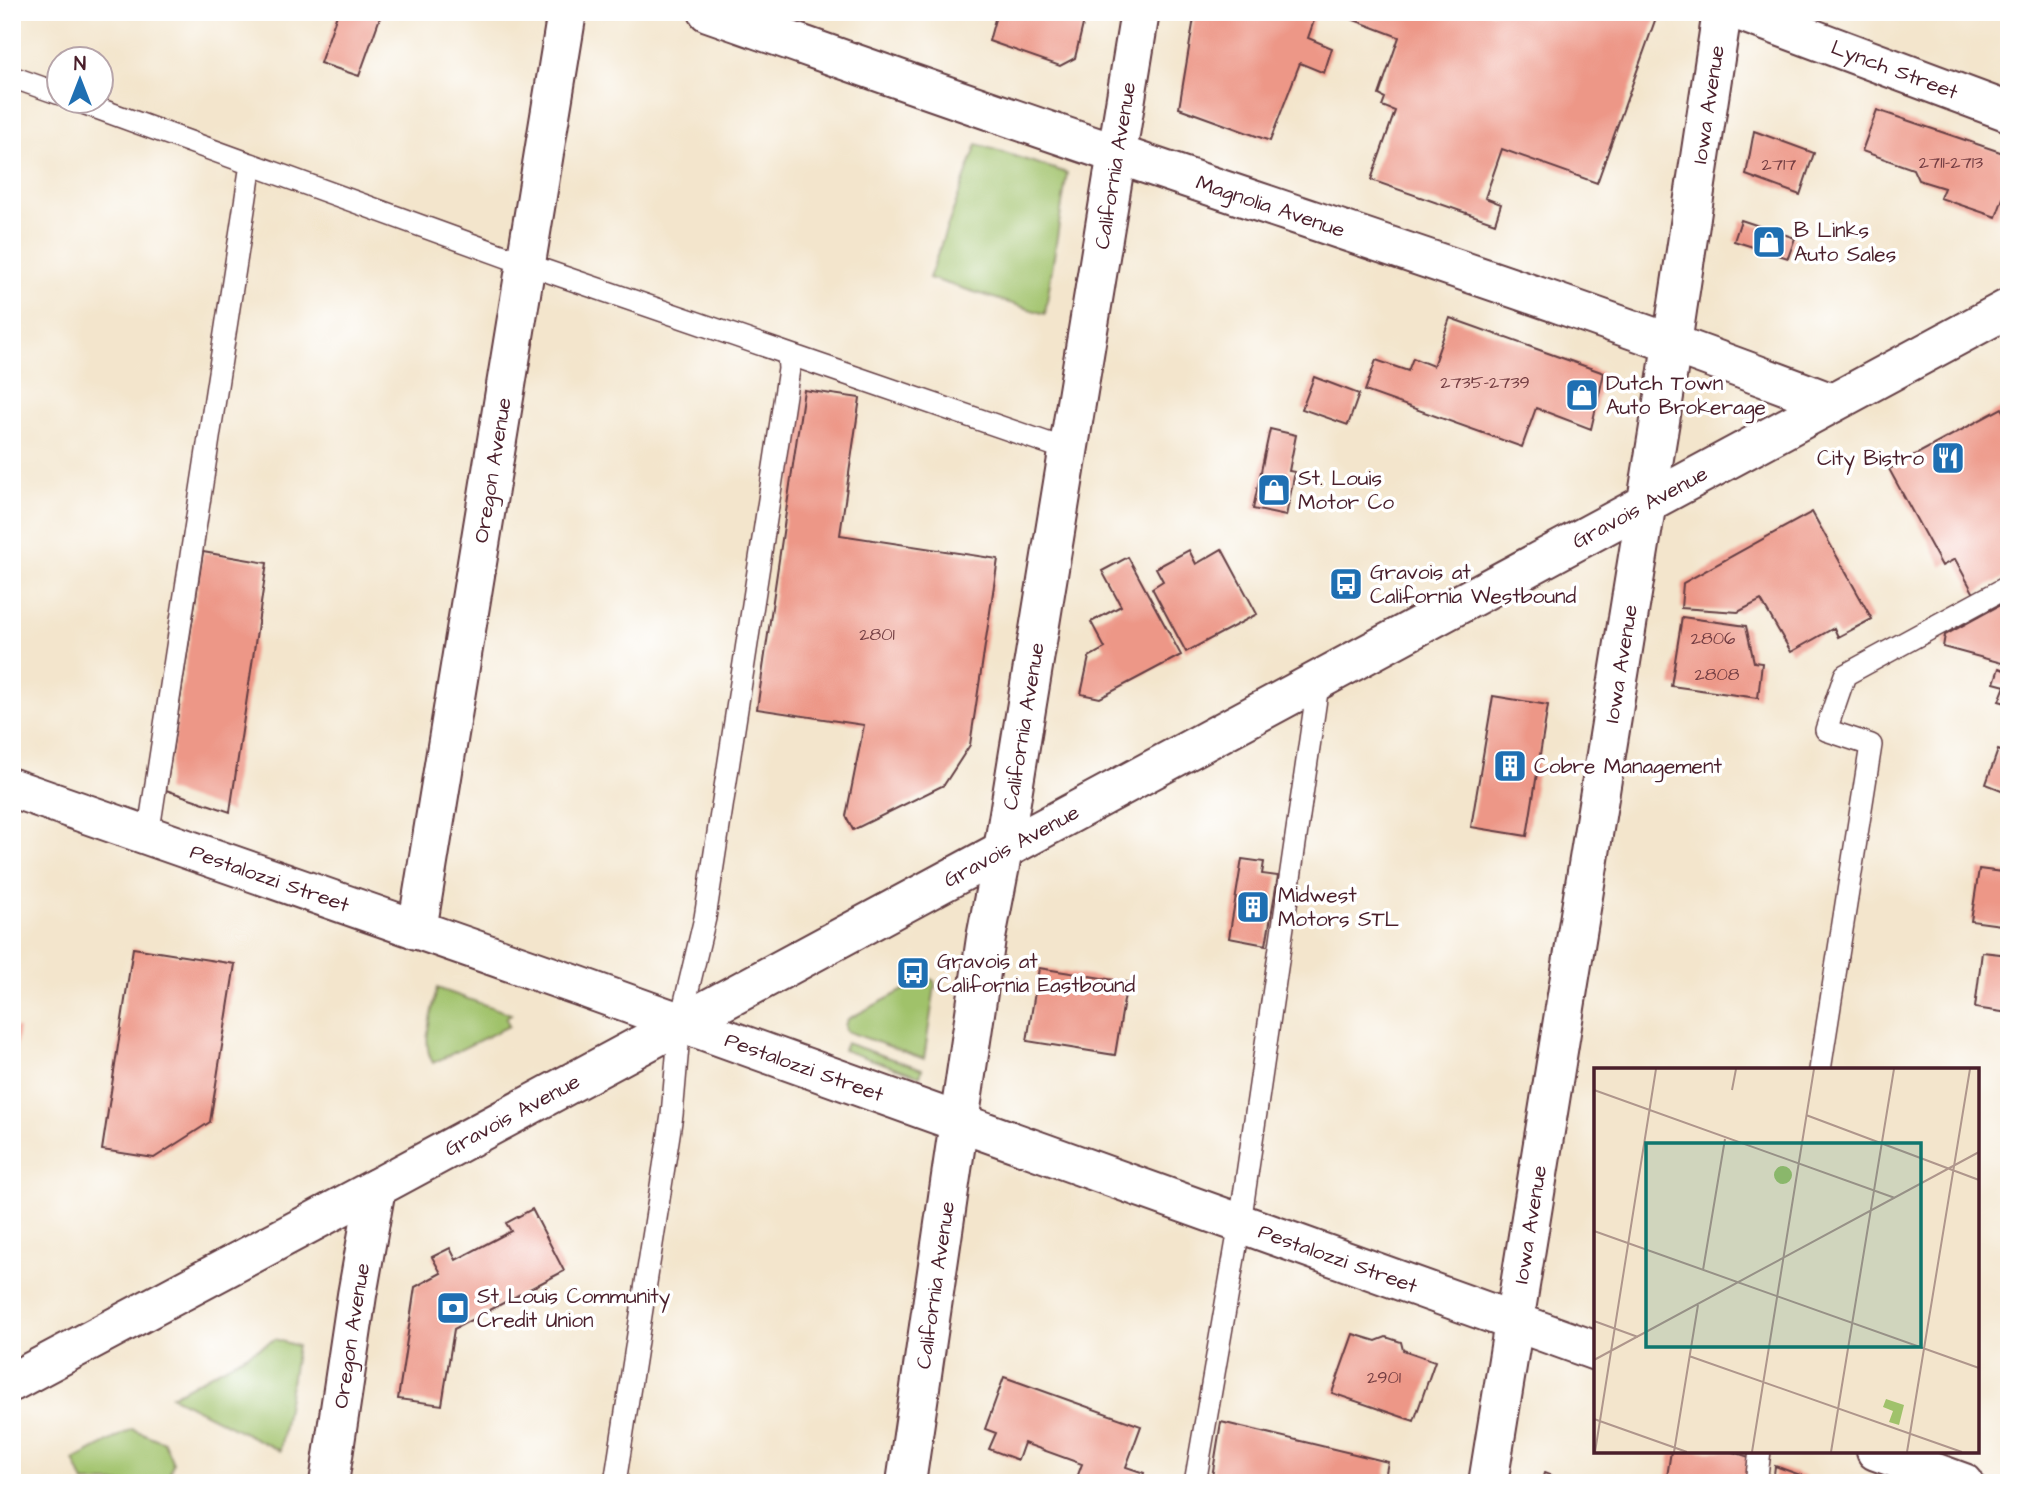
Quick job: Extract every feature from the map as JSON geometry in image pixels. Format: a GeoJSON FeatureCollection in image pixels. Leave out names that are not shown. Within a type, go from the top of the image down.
{"type":"FeatureCollection","features":[{"type":"Feature","properties":{"kind":"street","name":"Oregon Avenue"},"geometry":{"type":"LineString","coordinates":[[417,930],[567,12]]}},
{"type":"Feature","properties":{"kind":"street","name":"Magnolia Avenue"},"geometry":{"type":"LineString","coordinates":[[708,12],[1672,344],[1832,403]]}},
{"type":"Feature","properties":{"kind":"street","name":"California Avenue"},"geometry":{"type":"LineString","coordinates":[[906,1483],[986,938],[1003,850],[1140,12]]}},
{"type":"Feature","properties":{"kind":"street","name":"Iowa Avenue"},"geometry":{"type":"LineString","coordinates":[[1488,1483],[1672,344],[1722,12]]}},
{"type":"Feature","properties":{"kind":"street","name":"Lynch Street"},"geometry":{"type":"LineString","coordinates":[[1741,12],[2009,112]]}},
{"type":"Feature","properties":{"kind":"street","name":"Gravois Avenue"},"geometry":{"type":"LineString","coordinates":[[12,1382],[2009,308]]}},
{"type":"Feature","properties":{"kind":"street","name":"Pestalozzi Street"},"geometry":{"type":"LineString","coordinates":[[12,788],[680,1023],[1594,1350]]}},
{"type":"Feature","properties":{"kind":"street","name":"Oregon Avenue"},"geometry":{"type":"LineString","coordinates":[[329,1483],[376,1188]]}},
{"type":"Feature","properties":{"kind":"street"},"geometry":{"type":"LineString","coordinates":[[1882,1453],[1964,1483]]}},
{"type":"Feature","properties":{"kind":"lane"},"geometry":{"type":"LineString","coordinates":[[12,77],[46,89]]}},
{"type":"Feature","properties":{"kind":"lane"},"geometry":{"type":"LineString","coordinates":[[116,115],[526,264],[1068,450]]}},
{"type":"Feature","properties":{"kind":"lane"},"geometry":{"type":"LineString","coordinates":[[148,836],[251,164]]}},
{"type":"Feature","properties":{"kind":"lane"},"geometry":{"type":"LineString","coordinates":[[615,1483],[672,1115],[680,1023],[708,904],[787,383],[788,354]]}},
{"type":"Feature","properties":{"kind":"lane"},"geometry":{"type":"LineString","coordinates":[[1820,1068],[1871,745],[1826,730],[1845,675],[2009,586]]}},
{"type":"Feature","properties":{"kind":"lane"},"geometry":{"type":"LineString","coordinates":[[1195,1483],[1240,1223],[1320,678]]}},
{"type":"Feature","properties":{"kind":"lane"},"geometry":{"type":"LineString","coordinates":[[1756,1483],[1760,1453]]}},
{"type":"Feature","properties":{"kind":"green space"},"geometry":{"type":"Polygon","coordinates":[[[977,144],[1067,173],[1045,314],[929,278],[977,144]]]}},
{"type":"Feature","properties":{"kind":"green space"},"geometry":{"type":"Polygon","coordinates":[[[929,978],[934,981],[935,986],[924,1059],[846,1031],[848,1019],[929,978]]]}},
{"type":"Feature","properties":{"kind":"green space"},"geometry":{"type":"Polygon","coordinates":[[[437,988],[511,1014],[506,1018],[509,1026],[433,1063],[429,1055],[427,1036],[437,988]]]}},
{"type":"Feature","properties":{"kind":"green space"},"geometry":{"type":"Polygon","coordinates":[[[846,1043],[922,1069],[920,1076],[843,1050],[846,1043]]]}},
{"type":"Feature","properties":{"kind":"green space"},"geometry":{"type":"Polygon","coordinates":[[[275,1339],[297,1346],[280,1451],[171,1396],[275,1339]]]}},
{"type":"Feature","properties":{"kind":"green space"},"geometry":{"type":"Polygon","coordinates":[[[132,1429],[164,1442],[173,1463],[167,1483],[84,1483],[74,1460],[132,1429]]]}},
{"type":"Feature","properties":{"kind":"building"},"geometry":{"type":"Polygon","coordinates":[[[338,12],[382,12],[359,76],[320,63],[338,12]]]}},
{"type":"Feature","properties":{"kind":"building"},"geometry":{"type":"Polygon","coordinates":[[[997,12],[1086,12],[1075,58],[1060,66],[989,41],[997,12]]]}},
{"type":"Feature","properties":{"kind":"building"},"geometry":{"type":"Polygon","coordinates":[[[1195,12],[1317,12],[1308,38],[1332,48],[1324,73],[1300,63],[1270,141],[1179,108],[1195,12]]]}},
{"type":"Feature","properties":{"kind":"building"},"geometry":{"type":"Polygon","coordinates":[[[1333,12],[1658,12],[1597,183],[1502,149],[1485,198],[1501,204],[1495,223],[1371,180],[1395,111],[1382,106],[1385,98],[1379,95],[1399,37],[1333,12]]]}},
{"type":"Feature","properties":{"kind":"building"},"geometry":{"type":"Polygon","coordinates":[[[1938,12],[1961,12],[1951,17],[1938,12]]]}},
{"type":"Feature","properties":{"kind":"building"},"geometry":{"type":"Polygon","coordinates":[[[1877,110],[2009,155],[2009,182],[1996,217],[1940,198],[1944,188],[1918,180],[1913,169],[1862,151],[1877,110]]]}},
{"type":"Feature","properties":{"kind":"building"},"geometry":{"type":"Polygon","coordinates":[[[1754,131],[1814,153],[1800,195],[1746,175],[1754,131]]]}},
{"type":"Feature","properties":{"kind":"building"},"geometry":{"type":"Polygon","coordinates":[[[1741,220],[1795,238],[1788,258],[1734,241],[1741,220]]]}},
{"type":"Feature","properties":{"kind":"building"},"geometry":{"type":"Polygon","coordinates":[[[1450,318],[1604,373],[1591,429],[1536,408],[1522,447],[1365,391],[1376,360],[1408,371],[1413,358],[1433,366],[1450,318]]]}},
{"type":"Feature","properties":{"kind":"building"},"geometry":{"type":"Polygon","coordinates":[[[1314,377],[1359,394],[1348,425],[1302,409],[1314,377]]]}},
{"type":"Feature","properties":{"kind":"building"},"geometry":{"type":"Polygon","coordinates":[[[804,390],[860,398],[840,535],[998,559],[970,745],[944,785],[853,830],[846,816],[864,725],[757,709],[804,390]]]}},
{"type":"Feature","properties":{"kind":"building"},"geometry":{"type":"Polygon","coordinates":[[[2002,408],[2009,420],[2009,527],[2002,531],[2009,544],[2009,575],[1974,594],[1955,559],[1942,566],[1889,469],[2002,408]]]}},
{"type":"Feature","properties":{"kind":"building","name":"St. Louis Motor Co"},"geometry":{"type":"Polygon","coordinates":[[[1270,429],[1296,435],[1289,471],[1295,472],[1286,516],[1253,509],[1270,429]]]}},
{"type":"Feature","properties":{"kind":"building"},"geometry":{"type":"Polygon","coordinates":[[[1812,512],[1872,619],[1838,637],[1834,628],[1791,652],[1761,600],[1738,612],[1681,608],[1683,583],[1812,512]]]}},
{"type":"Feature","properties":{"kind":"building"},"geometry":{"type":"Polygon","coordinates":[[[1222,549],[1257,614],[1186,652],[1152,588],[1163,581],[1156,568],[1189,550],[1196,564],[1222,549]]]}},
{"type":"Feature","properties":{"kind":"building"},"geometry":{"type":"Polygon","coordinates":[[[203,552],[267,563],[230,812],[166,790],[203,552]]]}},
{"type":"Feature","properties":{"kind":"building"},"geometry":{"type":"Polygon","coordinates":[[[1128,557],[1181,655],[1100,698],[1081,694],[1089,657],[1105,648],[1091,622],[1121,606],[1102,571],[1128,557]]]}},
{"type":"Feature","properties":{"kind":"building"},"geometry":{"type":"Polygon","coordinates":[[[2009,600],[2009,665],[1943,647],[1945,635],[2009,600]]]}},
{"type":"Feature","properties":{"kind":"building"},"geometry":{"type":"Polygon","coordinates":[[[1682,617],[1746,626],[1754,662],[1762,663],[1758,698],[1671,686],[1682,617]]]}},
{"type":"Feature","properties":{"kind":"building"},"geometry":{"type":"Polygon","coordinates":[[[1999,668],[2009,672],[2009,704],[1999,701],[2005,686],[1994,683],[1999,668]]]}},
{"type":"Feature","properties":{"kind":"building","name":"Cobre Management"},"geometry":{"type":"Polygon","coordinates":[[[1493,696],[1548,705],[1527,836],[1471,827],[1493,696]]]}},
{"type":"Feature","properties":{"kind":"building"},"geometry":{"type":"Polygon","coordinates":[[[1998,750],[2009,754],[2009,793],[1986,784],[1998,750]]]}},
{"type":"Feature","properties":{"kind":"building","name":"Midwest Motors STL"},"geometry":{"type":"Polygon","coordinates":[[[1242,859],[1264,862],[1262,874],[1278,876],[1266,945],[1229,938],[1242,859]]]}},
{"type":"Feature","properties":{"kind":"building"},"geometry":{"type":"Polygon","coordinates":[[[1979,869],[2009,873],[2009,926],[1971,921],[1979,869]]]}},
{"type":"Feature","properties":{"kind":"building"},"geometry":{"type":"Polygon","coordinates":[[[133,948],[235,964],[210,1122],[154,1158],[102,1150],[133,948]]]}},
{"type":"Feature","properties":{"kind":"building"},"geometry":{"type":"Polygon","coordinates":[[[1982,952],[2009,955],[2009,1013],[1975,1008],[1982,952]]]}},
{"type":"Feature","properties":{"kind":"building"},"geometry":{"type":"Polygon","coordinates":[[[1039,968],[1127,982],[1115,1055],[1027,1041],[1039,968]]]}},
{"type":"Feature","properties":{"kind":"building"},"geometry":{"type":"Polygon","coordinates":[[[12,1027],[19,1028],[14,1065],[12,1065],[12,1027]]]}},
{"type":"Feature","properties":{"kind":"building","name":"St Louis Community Credit Union"},"geometry":{"type":"Polygon","coordinates":[[[532,1209],[564,1271],[454,1329],[442,1405],[398,1399],[415,1287],[441,1273],[432,1257],[450,1248],[456,1260],[511,1231],[506,1223],[532,1209]]]}},
{"type":"Feature","properties":{"kind":"building"},"geometry":{"type":"Polygon","coordinates":[[[1353,1334],[1376,1341],[1386,1337],[1401,1342],[1403,1350],[1435,1361],[1414,1421],[1332,1393],[1353,1334]]]}},
{"type":"Feature","properties":{"kind":"building"},"geometry":{"type":"Polygon","coordinates":[[[1004,1377],[1141,1426],[1126,1467],[1144,1473],[1141,1483],[1075,1483],[1082,1464],[1024,1443],[1018,1460],[989,1449],[996,1433],[985,1429],[1004,1377]]]}},
{"type":"Feature","properties":{"kind":"building"},"geometry":{"type":"Polygon","coordinates":[[[1221,1422],[1388,1462],[1384,1483],[1211,1483],[1221,1422]]]}},
{"type":"Feature","properties":{"kind":"building"},"geometry":{"type":"Polygon","coordinates":[[[1671,1453],[1737,1453],[1752,1458],[1748,1483],[1666,1483],[1671,1453]]]}},
{"type":"Feature","properties":{"kind":"building"},"geometry":{"type":"Polygon","coordinates":[[[1775,1466],[1820,1482],[1820,1483],[1773,1483],[1775,1466]]]}},
{"type":"Feature","properties":{"kind":"building"},"geometry":{"type":"Polygon","coordinates":[[[1544,1473],[1570,1483],[1541,1483],[1544,1473]]]}},
{"type":"Feature","properties":{"kind":"place","name":"B Links Auto Sales"},"geometry":{"type":"Point","coordinates":[1769,242]}},
{"type":"Feature","properties":{"kind":"place","name":"Dutch Town Auto Brokerage"},"geometry":{"type":"Point","coordinates":[1582,395]}},
{"type":"Feature","properties":{"kind":"place","name":"City Bistro"},"geometry":{"type":"Point","coordinates":[1948,458]}},
{"type":"Feature","properties":{"kind":"place","name":"St. Louis Motor Co"},"geometry":{"type":"Point","coordinates":[1274,490]}},
{"type":"Feature","properties":{"kind":"place","name":"Gravois at California Westbound"},"geometry":{"type":"Point","coordinates":[1346,584]}},
{"type":"Feature","properties":{"kind":"place","name":"Cobre Management"},"geometry":{"type":"Point","coordinates":[1510,766]}},
{"type":"Feature","properties":{"kind":"place","name":"Midwest Motors STL"},"geometry":{"type":"Point","coordinates":[1253,907]}},
{"type":"Feature","properties":{"kind":"place","name":"Gravois at California Eastbound"},"geometry":{"type":"Point","coordinates":[913,973]}},
{"type":"Feature","properties":{"kind":"place","name":"St Louis Community Credit Union"},"geometry":{"type":"Point","coordinates":[453,1308]}}]}
